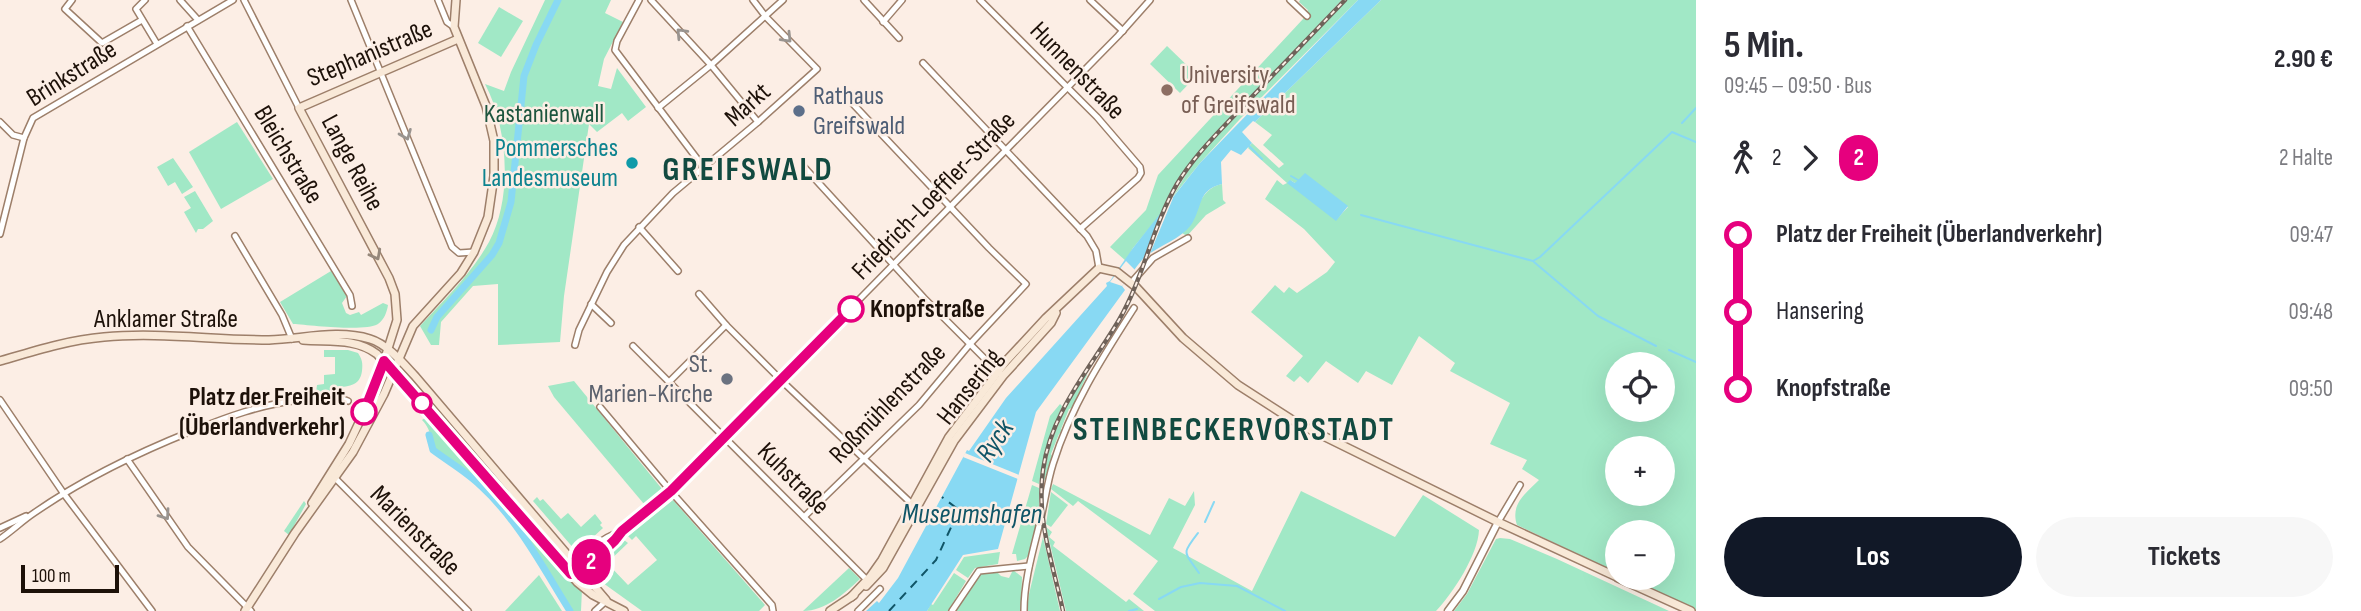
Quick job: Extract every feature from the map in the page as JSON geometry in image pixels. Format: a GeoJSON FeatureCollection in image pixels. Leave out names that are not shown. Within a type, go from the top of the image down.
{"type":"FeatureCollection","features":[{"type":"Feature","properties":{"kind":"main road"},"geometry":{"type":"LineString","coordinates":[[248,610],[295,533],[368,426],[413,326],[461,274],[474,252],[488,217],[495,161],[494,141],[486,106],[454,27],[456,0]]}},
{"type":"Feature","properties":{"kind":"main road","name":"Stephanistraße"},"geometry":{"type":"LineString","coordinates":[[299,108],[458,39]]}},
{"type":"Feature","properties":{"kind":"main road","name":"Lange Reihe"},"geometry":{"type":"LineString","coordinates":[[299,108],[395,294],[397,320],[384,361],[359,424],[333,476]]}},
{"type":"Feature","properties":{"kind":"main road"},"geometry":{"type":"LineString","coordinates":[[1099,268],[1117,272],[1129,281],[1183,338],[1238,385],[1278,412],[1327,440],[1605,571]]}},
{"type":"Feature","properties":{"kind":"main road","name":"Hansering"},"geometry":{"type":"LineString","coordinates":[[830,611],[873,581],[883,568],[948,437],[1046,318],[1099,268]]}},
{"type":"Feature","properties":{"kind":"main road","name":"Anklamer Straße"},"geometry":{"type":"LineString","coordinates":[[292,339],[313,335],[372,339],[399,358]]}},
{"type":"Feature","properties":{"kind":"main road","name":"Anklamer Straße"},"geometry":{"type":"LineString","coordinates":[[0,361],[50,346],[105,337],[292,339],[362,345],[374,351],[394,371]]}},
{"type":"Feature","properties":{"kind":"main road"},"geometry":{"type":"LineString","coordinates":[[399,358],[606,600]]}},
{"type":"Feature","properties":{"kind":"main road"},"geometry":{"type":"LineString","coordinates":[[394,371],[571,574],[593,595],[624,611]]}},
{"type":"Feature","properties":{"kind":"main road","name":"Hansering"},"geometry":{"type":"LineString","coordinates":[[851,597],[882,560],[914,506]]}},
{"type":"Feature","properties":{"kind":"main road"},"geometry":{"type":"LineString","coordinates":[[1646,590],[1690,611]]}},
{"type":"Feature","properties":{"kind":"street"},"geometry":{"type":"LineString","coordinates":[[72,0],[65,9],[102,43],[142,20]]}},
{"type":"Feature","properties":{"kind":"street"},"geometry":{"type":"LineString","coordinates":[[144,0],[136,9],[157,44]]}},
{"type":"Feature","properties":{"kind":"street"},"geometry":{"type":"LineString","coordinates":[[180,0],[198,20]]}},
{"type":"Feature","properties":{"kind":"street","name":"Brinkstraße"},"geometry":{"type":"LineString","coordinates":[[0,233],[29,123],[40,113],[233,0]]}},
{"type":"Feature","properties":{"kind":"street","name":"Lange Reihe"},"geometry":{"type":"LineString","coordinates":[[244,0],[299,108]]}},
{"type":"Feature","properties":{"kind":"street"},"geometry":{"type":"LineString","coordinates":[[351,0],[452,247],[459,253],[474,252]]}},
{"type":"Feature","properties":{"kind":"street"},"geometry":{"type":"LineString","coordinates":[[438,0],[447,22],[454,27]]}},
{"type":"Feature","properties":{"kind":"street"},"geometry":{"type":"LineString","coordinates":[[639,0],[615,50],[704,168]]}},
{"type":"Feature","properties":{"kind":"street"},"geometry":{"type":"LineString","coordinates":[[651,0],[711,65],[758,122]]}},
{"type":"Feature","properties":{"kind":"street"},"geometry":{"type":"LineString","coordinates":[[753,0],[766,17]]}},
{"type":"Feature","properties":{"kind":"street"},"geometry":{"type":"LineString","coordinates":[[658,108],[711,65],[783,0]]}},
{"type":"Feature","properties":{"kind":"street"},"geometry":{"type":"LineString","coordinates":[[864,0],[899,38]]}},
{"type":"Feature","properties":{"kind":"street"},"geometry":{"type":"LineString","coordinates":[[883,22],[902,0]]}},
{"type":"Feature","properties":{"kind":"street","name":"Hunnenstraße"},"geometry":{"type":"LineString","coordinates":[[980,0],[1140,167],[1138,178],[1080,229]]}},
{"type":"Feature","properties":{"kind":"street"},"geometry":{"type":"LineString","coordinates":[[1090,0],[1123,31]]}},
{"type":"Feature","properties":{"kind":"street","name":"Friedrich-Loeffler-Straße"},"geometry":{"type":"LineString","coordinates":[[578,569],[671,491],[1123,31],[1150,0]]}},
{"type":"Feature","properties":{"kind":"street"},"geometry":{"type":"LineString","coordinates":[[1290,0],[1307,16]]}},
{"type":"Feature","properties":{"kind":"street","name":"Markt"},"geometry":{"type":"LineString","coordinates":[[575,345],[579,330],[614,258],[639,227],[673,193],[817,69],[766,17]]}},
{"type":"Feature","properties":{"kind":"street","name":"Bleichstraße"},"geometry":{"type":"LineString","coordinates":[[187,26],[350,295],[352,306]]}},
{"type":"Feature","properties":{"kind":"street"},"geometry":{"type":"LineString","coordinates":[[923,63],[1080,229],[1094,246],[1099,268]]}},
{"type":"Feature","properties":{"kind":"street"},"geometry":{"type":"LineString","coordinates":[[853,104],[950,207]]}},
{"type":"Feature","properties":{"kind":"street"},"geometry":{"type":"LineString","coordinates":[[0,122],[13,135],[24,138]]}},
{"type":"Feature","properties":{"kind":"street"},"geometry":{"type":"LineString","coordinates":[[804,167],[1000,374]]}},
{"type":"Feature","properties":{"kind":"street","name":"Roßmühlenstraße"},"geometry":{"type":"LineString","coordinates":[[804,517],[919,405],[970,344],[1026,284],[950,207]]}},
{"type":"Feature","properties":{"kind":"street"},"geometry":{"type":"LineString","coordinates":[[639,227],[678,271]]}},
{"type":"Feature","properties":{"kind":"street"},"geometry":{"type":"LineString","coordinates":[[235,236],[282,315],[292,339]]}},
{"type":"Feature","properties":{"kind":"street"},"geometry":{"type":"LineString","coordinates":[[1129,281],[1153,258],[1188,238]]}},
{"type":"Feature","properties":{"kind":"street"},"geometry":{"type":"LineString","coordinates":[[699,294],[781,380],[914,506]]}},
{"type":"Feature","properties":{"kind":"street"},"geometry":{"type":"LineString","coordinates":[[592,304],[611,323]]}},
{"type":"Feature","properties":{"kind":"street"},"geometry":{"type":"LineString","coordinates":[[1024,611],[1029,566],[1046,488],[1060,443],[1087,381],[1134,308]]}},
{"type":"Feature","properties":{"kind":"street"},"geometry":{"type":"LineString","coordinates":[[668,382],[726,325]]}},
{"type":"Feature","properties":{"kind":"street","name":"Kuhstraße"},"geometry":{"type":"LineString","coordinates":[[634,346],[867,580]]}},
{"type":"Feature","properties":{"kind":"street"},"geometry":{"type":"LineString","coordinates":[[0,539],[32,514],[127,458],[234,415],[258,407],[332,397],[348,401]]}},
{"type":"Feature","properties":{"kind":"street"},"geometry":{"type":"LineString","coordinates":[[0,400],[64,494],[152,611]]}},
{"type":"Feature","properties":{"kind":"street"},"geometry":{"type":"LineString","coordinates":[[600,407],[772,605],[773,611]]}},
{"type":"Feature","properties":{"kind":"street"},"geometry":{"type":"LineString","coordinates":[[127,458],[188,547],[248,610]]}},
{"type":"Feature","properties":{"kind":"street","name":"Marienstraße"},"geometry":{"type":"LineString","coordinates":[[333,476],[468,611]]}},
{"type":"Feature","properties":{"kind":"street"},"geometry":{"type":"LineString","coordinates":[[1448,611],[1463,592],[1520,485]]}},
{"type":"Feature","properties":{"kind":"street"},"geometry":{"type":"LineString","coordinates":[[0,528],[32,514]]}},
{"type":"Feature","properties":{"kind":"street"},"geometry":{"type":"LineString","coordinates":[[952,611],[979,570],[1029,566]]}},
{"type":"Feature","properties":{"kind":"street"},"geometry":{"type":"LineString","coordinates":[[571,574],[578,569]]}},
{"type":"Feature","properties":{"kind":"street"},"geometry":{"type":"LineString","coordinates":[[858,611],[880,589]]}},
{"type":"Feature","properties":{"kind":"street"},"geometry":{"type":"LineString","coordinates":[[595,611],[606,600]]}},
{"type":"Feature","properties":{"kind":"green space","name":"Kastanienwall"},"geometry":{"type":"Polygon","coordinates":[[[545,0],[611,0],[605,13],[623,22],[604,59],[598,86],[611,89],[617,68],[646,107],[628,121],[622,113],[597,132],[589,124],[564,296],[560,342],[498,345],[498,284],[473,286],[441,322],[439,345],[431,345],[420,326],[475,264],[489,242],[502,205],[505,163],[503,141],[493,101],[485,84],[504,91],[545,0]]]}},
{"type":"Feature","properties":{"kind":"green space"},"geometry":{"type":"Polygon","coordinates":[[[1300,0],[1342,0],[1189,164],[1161,214],[1133,248],[1126,261],[1110,247],[1146,210],[1158,175],[1303,19],[1308,10],[1300,0]]]}},
{"type":"Feature","properties":{"kind":"green space"},"geometry":{"type":"Polygon","coordinates":[[[1347,0],[1358,0],[1240,119],[1172,198],[1191,166],[1213,140],[1347,0]]]}},
{"type":"Feature","properties":{"kind":"green space"},"geometry":{"type":"Polygon","coordinates":[[[1381,0],[1696,0],[1696,610],[1654,590],[1675,590],[1675,520],[1605,520],[1605,567],[1517,525],[1517,505],[1539,480],[1522,469],[1527,460],[1490,444],[1510,403],[1450,371],[1455,363],[1419,336],[1392,385],[1366,371],[1358,383],[1326,361],[1308,383],[1300,376],[1294,382],[1286,376],[1303,356],[1251,312],[1275,285],[1284,293],[1289,287],[1297,293],[1327,272],[1335,262],[1304,229],[1265,199],[1277,180],[1283,185],[1287,183],[1248,148],[1252,143],[1279,168],[1284,164],[1263,145],[1272,135],[1255,122],[1381,0]],[[1290,180],[1336,220],[1348,207],[1290,180]]]}},
{"type":"Feature","properties":{"kind":"green space"},"geometry":{"type":"Polygon","coordinates":[[[499,7],[523,21],[501,57],[478,43],[499,7]]]}},
{"type":"Feature","properties":{"kind":"green space"},"geometry":{"type":"Polygon","coordinates":[[[1167,46],[1197,75],[1180,93],[1150,64],[1167,46]]]}},
{"type":"Feature","properties":{"kind":"green space"},"geometry":{"type":"Polygon","coordinates":[[[237,122],[273,179],[221,209],[189,152],[237,122]]]}},
{"type":"Feature","properties":{"kind":"green space"},"geometry":{"type":"Polygon","coordinates":[[[173,158],[193,187],[182,194],[175,182],[168,186],[157,167],[173,158]]]}},
{"type":"Feature","properties":{"kind":"green space"},"geometry":{"type":"Polygon","coordinates":[[[1222,184],[1223,200],[1226,203],[1206,215],[1187,236],[1182,233],[1207,192],[1222,184]]]}},
{"type":"Feature","properties":{"kind":"green space"},"geometry":{"type":"Polygon","coordinates":[[[195,191],[213,221],[203,229],[198,229],[196,233],[184,212],[191,208],[184,197],[195,191]]]}},
{"type":"Feature","properties":{"kind":"green space"},"geometry":{"type":"Polygon","coordinates":[[[331,271],[347,296],[342,303],[346,313],[350,315],[359,312],[361,315],[383,303],[388,305],[385,316],[378,324],[350,328],[293,324],[280,302],[331,271]]]}},
{"type":"Feature","properties":{"kind":"green space"},"geometry":{"type":"Polygon","coordinates":[[[324,350],[348,350],[358,353],[362,366],[359,380],[352,385],[334,388],[334,391],[316,393],[317,385],[324,384],[324,375],[335,374],[335,357],[324,357],[324,350]]]}},
{"type":"Feature","properties":{"kind":"green space"},"geometry":{"type":"Polygon","coordinates":[[[1085,374],[1087,375],[1072,408],[1069,409],[1061,429],[1063,431],[1059,434],[1051,454],[1043,484],[1048,454],[1058,427],[1085,374]]]}},
{"type":"Feature","properties":{"kind":"green space"},"geometry":{"type":"Polygon","coordinates":[[[574,381],[662,489],[644,504],[554,397],[548,386],[574,381]]]}},
{"type":"Feature","properties":{"kind":"green space"},"geometry":{"type":"Polygon","coordinates":[[[413,386],[502,484],[568,564],[411,388],[413,386]]]}},
{"type":"Feature","properties":{"kind":"green space"},"geometry":{"type":"Polygon","coordinates":[[[1060,404],[1062,406],[1046,448],[1039,484],[1032,481],[1050,416],[1060,404]]]}},
{"type":"Feature","properties":{"kind":"green space"},"geometry":{"type":"Polygon","coordinates":[[[425,418],[444,440],[454,446],[582,589],[581,611],[573,611],[524,535],[487,489],[437,451],[422,420],[425,418]]]}},
{"type":"Feature","properties":{"kind":"green space"},"geometry":{"type":"Polygon","coordinates":[[[1053,484],[1150,535],[1169,498],[1185,506],[1194,491],[1195,505],[1173,548],[1252,591],[1301,491],[1395,537],[1423,495],[1479,530],[1478,540],[1464,573],[1436,611],[1155,611],[1133,594],[1158,561],[1078,501],[1073,506],[1051,489],[1053,484]]]}},
{"type":"Feature","properties":{"kind":"green space"},"geometry":{"type":"Polygon","coordinates":[[[1032,485],[1039,488],[1039,514],[1030,554],[1017,561],[1016,554],[1012,554],[1032,485]]]}},
{"type":"Feature","properties":{"kind":"green space"},"geometry":{"type":"Polygon","coordinates":[[[1051,492],[1068,505],[1051,527],[1046,524],[1051,492]]]}},
{"type":"Feature","properties":{"kind":"green space"},"geometry":{"type":"Polygon","coordinates":[[[537,497],[540,501],[543,499],[561,519],[568,513],[581,527],[595,514],[603,528],[578,551],[575,550],[533,501],[537,497]]]}},
{"type":"Feature","properties":{"kind":"green space"},"geometry":{"type":"Polygon","coordinates":[[[673,500],[765,605],[759,611],[642,611],[596,578],[595,568],[624,540],[628,543],[607,563],[628,585],[657,560],[636,536],[632,540],[628,536],[673,500]]]}},
{"type":"Feature","properties":{"kind":"green space"},"geometry":{"type":"Polygon","coordinates":[[[304,501],[306,504],[289,535],[284,531],[304,501]]]}},
{"type":"Feature","properties":{"kind":"green space"},"geometry":{"type":"Polygon","coordinates":[[[1046,527],[1052,532],[1049,537],[1055,542],[1053,546],[1126,602],[1129,599],[1144,611],[1066,611],[1046,527]]]}},
{"type":"Feature","properties":{"kind":"green space"},"geometry":{"type":"Polygon","coordinates":[[[1043,537],[1060,611],[1027,611],[1043,537]]]}},
{"type":"Feature","properties":{"kind":"green space"},"geometry":{"type":"Polygon","coordinates":[[[1496,539],[1510,539],[1605,581],[1605,590],[1624,590],[1669,611],[1454,611],[1467,594],[1496,539]]]}},
{"type":"Feature","properties":{"kind":"green space"},"geometry":{"type":"Polygon","coordinates":[[[1000,552],[998,564],[975,568],[968,578],[956,570],[964,557],[1000,552]]]}},
{"type":"Feature","properties":{"kind":"green space"},"geometry":{"type":"Polygon","coordinates":[[[849,568],[860,579],[826,605],[803,611],[849,568]]]}},
{"type":"Feature","properties":{"kind":"green space"},"geometry":{"type":"Polygon","coordinates":[[[1013,570],[1022,577],[1021,611],[955,611],[981,574],[997,572],[1009,578],[1013,570]]]}},
{"type":"Feature","properties":{"kind":"green space"},"geometry":{"type":"Polygon","coordinates":[[[954,573],[966,581],[948,611],[927,611],[931,604],[933,605],[954,573]]]}},
{"type":"Feature","properties":{"kind":"green space"},"geometry":{"type":"Polygon","coordinates":[[[539,575],[562,611],[505,611],[539,575]]]}},
{"type":"Feature","properties":{"kind":"water","name":"Museumshafen"},"geometry":{"type":"Polygon","coordinates":[[[1358,0],[1381,0],[1242,132],[1252,143],[1241,155],[1231,150],[1221,162],[1222,184],[1208,190],[1204,195],[1195,218],[1186,231],[1139,263],[1122,286],[1125,290],[1036,412],[998,549],[963,555],[927,611],[866,611],[877,601],[879,603],[898,578],[967,450],[969,451],[1006,398],[1107,286],[1106,283],[1200,163],[1358,0]]]}},
{"type":"Feature","properties":{"kind":"water"},"geometry":{"type":"Polygon","coordinates":[[[1305,173],[1348,206],[1336,221],[1287,183],[1290,180],[1295,183],[1305,173]]]}},
{"type":"Feature","properties":{"kind":"pier"},"geometry":{"type":"Polygon","coordinates":[[[1169,197],[1173,198],[1149,256],[1142,262],[1169,197]]]}},
{"type":"Feature","properties":{"kind":"pier"},"geometry":{"type":"Polygon","coordinates":[[[1126,261],[1135,270],[1122,286],[1110,282],[1126,261]]]}},
{"type":"Feature","properties":{"kind":"pier"},"geometry":{"type":"Polygon","coordinates":[[[965,453],[1019,475],[1018,479],[963,457],[965,453]]]}},
{"type":"Feature","properties":{"kind":"waterway"},"geometry":{"type":"LineString","coordinates":[[431,330],[437,317],[492,255],[499,243],[511,202],[524,76],[558,0]]}},
{"type":"Feature","properties":{"kind":"waterway"},"geometry":{"type":"LineString","coordinates":[[1682,123],[1696,108]]}},
{"type":"Feature","properties":{"kind":"waterway"},"geometry":{"type":"LineString","coordinates":[[1361,215],[1533,261],[1672,132],[1696,142]]}},
{"type":"Feature","properties":{"kind":"waterway"},"geometry":{"type":"LineString","coordinates":[[1248,145],[1262,159]]}},
{"type":"Feature","properties":{"kind":"waterway"},"geometry":{"type":"LineString","coordinates":[[1291,176],[1298,180]]}},
{"type":"Feature","properties":{"kind":"waterway"},"geometry":{"type":"LineString","coordinates":[[1534,262],[1598,316],[1656,346]]}},
{"type":"Feature","properties":{"kind":"waterway"},"geometry":{"type":"LineString","coordinates":[[1669,350],[1696,362]]}},
{"type":"Feature","properties":{"kind":"waterway"},"geometry":{"type":"LineString","coordinates":[[429,435],[433,450],[476,481],[507,514],[570,611]]}},
{"type":"Feature","properties":{"kind":"waterway"},"geometry":{"type":"LineString","coordinates":[[1205,522],[1214,502]]}},
{"type":"Feature","properties":{"kind":"waterway"},"geometry":{"type":"LineString","coordinates":[[1198,533],[1186,553],[1199,573]]}},
{"type":"Feature","properties":{"kind":"waterway"},"geometry":{"type":"LineString","coordinates":[[1159,599],[1181,587],[1200,583],[1237,586],[1285,611]]}},
{"type":"Feature","properties":{"kind":"waterway"},"geometry":{"type":"LineString","coordinates":[[1129,611],[1137,609]]}},
{"type":"Feature","properties":{"kind":"ferry route"},"geometry":{"type":"LineString","coordinates":[[889,611],[936,560],[959,510],[942,497]]}},
{"type":"Feature","properties":{"kind":"railway"},"geometry":{"type":"LineString","coordinates":[[1063,611],[1047,541],[1041,488],[1047,449],[1054,429],[1073,392],[1128,304],[1168,200],[1184,173],[1218,132],[1345,0]]}},
{"type":"Feature","properties":{"kind":"bus line","name":"2"},"geometry":{"type":"LineString","coordinates":[[364,412],[384,361],[571,574],[581,572],[622,531],[671,491],[851,309]]}},
{"type":"Feature","properties":{"kind":"place","name":"University of Greifswald"},"geometry":{"type":"Point","coordinates":[1167,90]}},
{"type":"Feature","properties":{"kind":"place","name":"Rathaus Greifswald"},"geometry":{"type":"Point","coordinates":[799,111]}},
{"type":"Feature","properties":{"kind":"place","name":"Pommersches Landesmuseum"},"geometry":{"type":"Point","coordinates":[632,163]}},
{"type":"Feature","properties":{"kind":"place","name":"Knopfstraße"},"geometry":{"type":"Point","coordinates":[851,309]}},
{"type":"Feature","properties":{"kind":"place","name":"St. Marien-Kirche"},"geometry":{"type":"Point","coordinates":[727,379]}},
{"type":"Feature","properties":{"kind":"place","name":"Platz der Freiheit (Überlandverkehr)"},"geometry":{"type":"Point","coordinates":[364,412]}},
{"type":"Feature","properties":{"kind":"district","name":"GREIFSWALD"},"geometry":{"type":"Point","coordinates":[748,170]}},
{"type":"Feature","properties":{"kind":"district","name":"STEINBECKERVORSTADT"},"geometry":{"type":"Point","coordinates":[1234,430]}},
{"type":"Feature","properties":{"kind":"water label","name":"Ryck"},"geometry":{"type":"Point","coordinates":[995,441]}}]}
